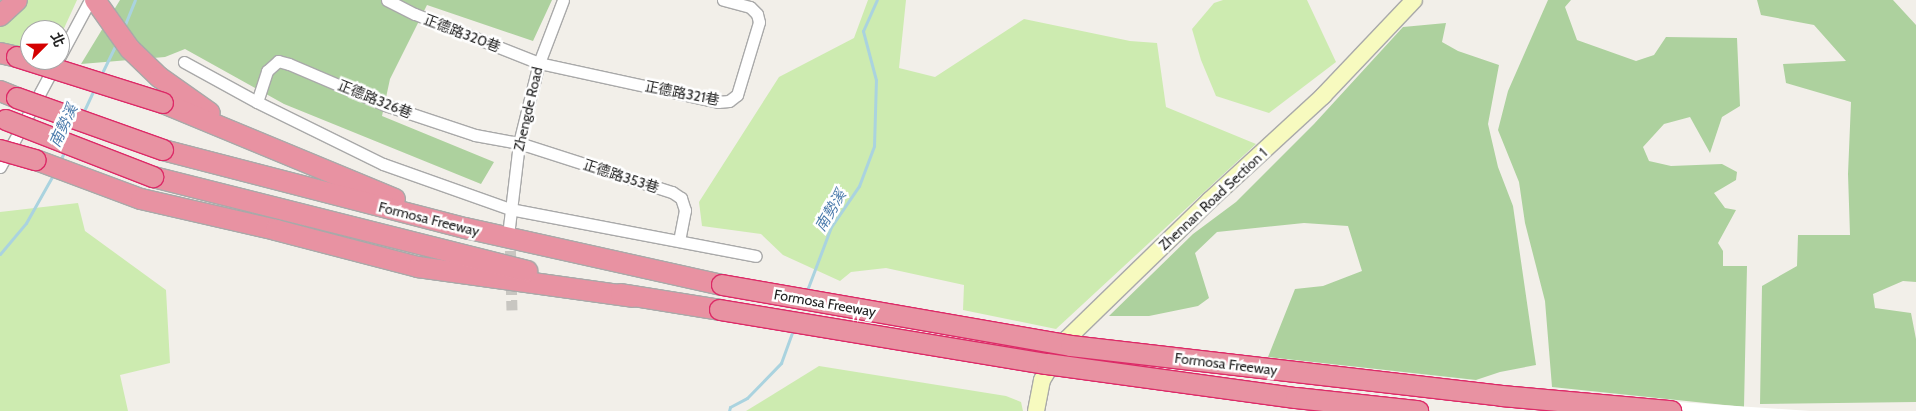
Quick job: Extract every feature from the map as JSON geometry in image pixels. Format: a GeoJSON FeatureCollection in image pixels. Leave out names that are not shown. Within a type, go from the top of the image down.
{"type":"FeatureCollection","features":[{"type":"Feature","properties":{"kind":"highway"},"geometry":{"type":"LineString","coordinates":[[0,16],[17,0]]}},
{"type":"Feature","properties":{"kind":"highway"},"geometry":{"type":"LineString","coordinates":[[95,0],[130,49],[158,77],[205,110],[309,165]]}},
{"type":"Feature","properties":{"kind":"highway"},"geometry":{"type":"LineString","coordinates":[[9,55],[163,104],[383,196],[641,266]]}},
{"type":"Feature","properties":{"kind":"highway","name":"Formosa Freeway"},"geometry":{"type":"LineString","coordinates":[[9,94],[163,150],[465,228],[722,285],[1071,346],[1502,396],[1672,411]]}},
{"type":"Feature","properties":{"kind":"highway","name":"Formosa Freeway"},"geometry":{"type":"LineString","coordinates":[[3,119],[153,177],[290,213],[633,297],[1047,364],[1296,398],[1418,411]]}},
{"type":"Feature","properties":{"kind":"highway"},"geometry":{"type":"LineString","coordinates":[[0,150],[36,160],[141,199],[276,230],[418,267],[633,297]]}},
{"type":"Feature","properties":{"kind":"highway"},"geometry":{"type":"LineString","coordinates":[[0,159],[36,160]]}},
{"type":"Feature","properties":{"kind":"street"},"geometry":{"type":"LineString","coordinates":[[70,37],[90,0]]}},
{"type":"Feature","properties":{"kind":"street","name":"正德路320巷"},"geometry":{"type":"LineString","coordinates":[[387,0],[415,14],[539,63]]}},
{"type":"Feature","properties":{"kind":"street","name":"Zhengde Road"},"geometry":{"type":"LineString","coordinates":[[510,224],[510,209],[519,143],[539,63],[562,0]]}},
{"type":"Feature","properties":{"kind":"street","name":"正德路321巷"},"geometry":{"type":"LineString","coordinates":[[539,63],[718,102],[730,100],[737,94],[759,22],[750,7],[723,0]]}},
{"type":"Feature","properties":{"kind":"street","name":"Zhennan Road Section 1"},"geometry":{"type":"LineString","coordinates":[[1036,411],[1042,380],[1067,339],[1210,200],[1323,96],[1414,0]]}},
{"type":"Feature","properties":{"kind":"street"},"geometry":{"type":"LineString","coordinates":[[184,62],[257,102],[383,164],[510,209],[756,256]]}},
{"type":"Feature","properties":{"kind":"street","name":"正德路326巷"},"geometry":{"type":"LineString","coordinates":[[257,102],[267,71],[278,62],[289,64],[385,105],[475,135],[519,143]]}},
{"type":"Feature","properties":{"kind":"street"},"geometry":{"type":"LineString","coordinates":[[0,167],[53,70]]}},
{"type":"Feature","properties":{"kind":"street","name":"正德路353巷"},"geometry":{"type":"LineString","coordinates":[[519,143],[672,192],[681,198],[684,210],[679,240]]}},
{"type":"Feature","properties":{"kind":"green space"},"geometry":{"type":"Polygon","coordinates":[[[26,0],[77,0],[68,20],[20,20],[20,51],[0,46],[0,22],[26,0]]]}},
{"type":"Feature","properties":{"kind":"green space"},"geometry":{"type":"Polygon","coordinates":[[[120,0],[552,0],[533,41],[427,5],[390,79],[382,116],[494,162],[481,184],[284,104],[185,49],[165,57],[81,64],[120,0]]]}},
{"type":"Feature","properties":{"kind":"green space"},"geometry":{"type":"Polygon","coordinates":[[[868,0],[906,0],[899,68],[935,77],[1024,19],[1130,41],[1157,43],[1166,107],[1256,144],[1056,329],[963,310],[964,285],[886,268],[851,272],[840,281],[783,255],[761,234],[702,226],[699,202],[779,77],[854,38],[868,0]]]}},
{"type":"Feature","properties":{"kind":"green space"},"geometry":{"type":"Polygon","coordinates":[[[1223,0],[1307,0],[1336,62],[1269,113],[1216,96],[1201,60],[1192,29],[1214,3],[1223,0]]]}},
{"type":"Feature","properties":{"kind":"green space"},"geometry":{"type":"Polygon","coordinates":[[[1548,0],[1571,0],[1565,7],[1577,40],[1636,61],[1654,55],[1666,37],[1737,38],[1740,106],[1722,117],[1710,153],[1690,117],[1664,124],[1643,147],[1649,161],[1671,166],[1722,164],[1737,172],[1736,180],[1714,193],[1725,208],[1736,210],[1718,243],[1723,251],[1723,266],[1747,266],[1744,407],[1552,387],[1545,301],[1525,223],[1519,182],[1498,130],[1508,91],[1548,0]]]}},
{"type":"Feature","properties":{"kind":"green space"},"geometry":{"type":"Polygon","coordinates":[[[1757,0],[1893,0],[1916,25],[1916,282],[1903,281],[1873,294],[1875,308],[1911,313],[1916,339],[1916,402],[1760,404],[1762,286],[1797,266],[1798,235],[1850,235],[1848,174],[1851,102],[1786,83],[1783,64],[1846,61],[1814,25],[1761,15],[1757,0]]]}},
{"type":"Feature","properties":{"kind":"green space"},"geometry":{"type":"Polygon","coordinates":[[[1446,23],[1442,42],[1458,51],[1499,65],[1488,124],[1498,167],[1513,206],[1536,365],[1500,372],[1476,380],[1268,357],[1295,289],[1323,286],[1362,271],[1348,226],[1304,223],[1217,232],[1195,253],[1209,298],[1198,306],[1149,316],[1109,316],[1193,234],[1236,202],[1314,124],[1403,27],[1446,23]]]}},
{"type":"Feature","properties":{"kind":"green space"},"geometry":{"type":"Polygon","coordinates":[[[78,203],[85,231],[166,290],[170,363],[120,375],[128,411],[0,411],[0,212],[78,203]]]}},
{"type":"Feature","properties":{"kind":"green space"},"geometry":{"type":"Polygon","coordinates":[[[819,366],[1006,396],[1021,402],[1023,411],[746,411],[819,366]]]}},
{"type":"Feature","properties":{"kind":"pier"},"geometry":{"type":"Polygon","coordinates":[[[1679,402],[1810,411],[1678,411],[1679,402]]]}},
{"type":"Feature","properties":{"kind":"waterway","name":"南勢溪"},"geometry":{"type":"LineString","coordinates":[[124,27],[135,0]]}},
{"type":"Feature","properties":{"kind":"waterway","name":"南勢溪"},"geometry":{"type":"LineString","coordinates":[[806,293],[831,227],[859,186],[874,146],[876,80],[863,31],[877,0]]}},
{"type":"Feature","properties":{"kind":"waterway","name":"南勢溪"},"geometry":{"type":"LineString","coordinates":[[100,77],[117,42]]}},
{"type":"Feature","properties":{"kind":"waterway","name":"南勢溪"},"geometry":{"type":"LineString","coordinates":[[83,113],[94,89]]}},
{"type":"Feature","properties":{"kind":"waterway","name":"南勢溪"},"geometry":{"type":"LineString","coordinates":[[59,163],[65,150]]}},
{"type":"Feature","properties":{"kind":"waterway","name":"南勢溪"},"geometry":{"type":"LineString","coordinates":[[0,254],[26,223],[53,175]]}},
{"type":"Feature","properties":{"kind":"waterway","name":"南勢溪"},"geometry":{"type":"LineString","coordinates":[[729,411],[730,407],[747,398],[781,363],[793,330]]}},
{"type":"Feature","properties":{"kind":"tunnel"},"geometry":{"type":"LineString","coordinates":[[510,234],[512,310]]}}]}
